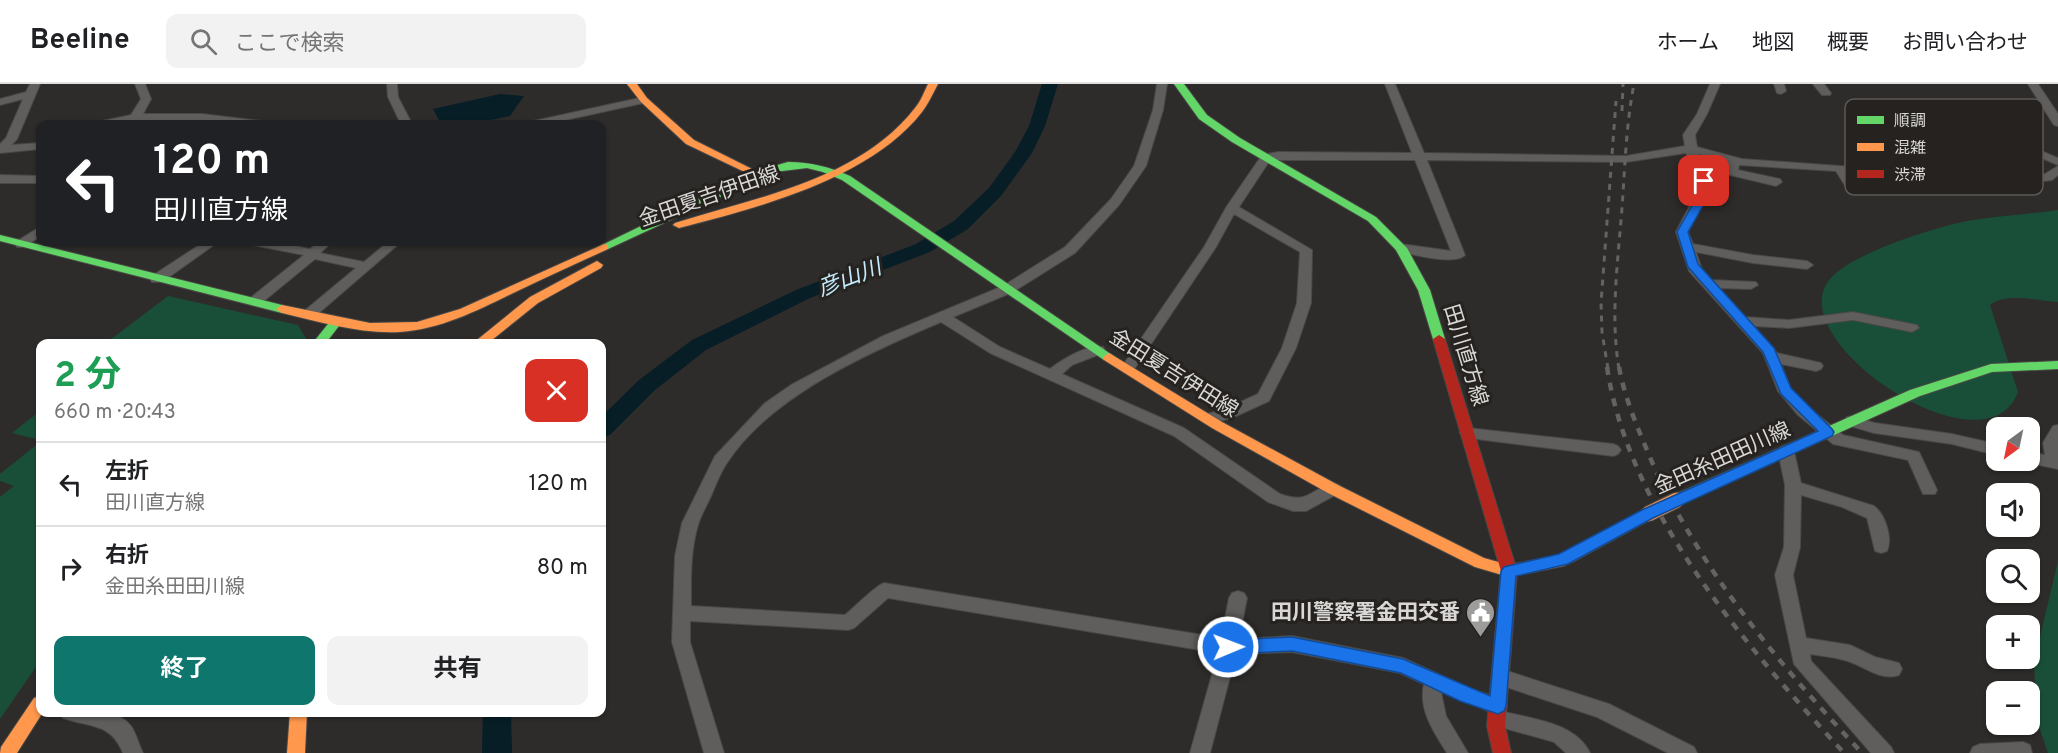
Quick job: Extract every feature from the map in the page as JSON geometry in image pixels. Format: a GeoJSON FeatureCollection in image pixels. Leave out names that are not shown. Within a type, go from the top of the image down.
{"type":"FeatureCollection","features":[{"type":"Feature","properties":{"kind":"main road","name":"金田夏吉伊田線"},"geometry":{"type":"LineString","coordinates":[[632,84],[644,100],[690,142],[755,174],[792,164],[825,168],[842,176],[1098,350],[1207,419],[1333,489],[1480,563],[1509,571]]}},
{"type":"Feature","properties":{"kind":"main road","name":"金田夏吉伊田線"},"geometry":{"type":"LineString","coordinates":[[484,339],[516,310],[543,293],[647,238],[694,219],[842,176],[902,129],[918,111],[933,84]]}},
{"type":"Feature","properties":{"kind":"main road","name":"田川直方線"},"geometry":{"type":"LineString","coordinates":[[1179,84],[1203,117],[1236,140],[1372,219],[1401,248],[1424,290],[1509,571],[1496,726],[1502,753]]}},
{"type":"Feature","properties":{"kind":"main road"},"geometry":{"type":"LineString","coordinates":[[606,245],[755,174]]}},
{"type":"Feature","properties":{"kind":"main road"},"geometry":{"type":"LineString","coordinates":[[0,238],[336,322],[375,328],[422,326],[445,319],[605,246]]}},
{"type":"Feature","properties":{"kind":"main road"},"geometry":{"type":"LineString","coordinates":[[322,339],[336,322]]}},
{"type":"Feature","properties":{"kind":"main road","name":"金田糸田田川線"},"geometry":{"type":"LineString","coordinates":[[1509,571],[1563,560],[1677,500],[1915,393],[1991,368],[2058,364]]}},
{"type":"Feature","properties":{"kind":"main road"},"geometry":{"type":"LineString","coordinates":[[7,753],[36,712]]}},
{"type":"Feature","properties":{"kind":"main road"},"geometry":{"type":"LineString","coordinates":[[296,753],[299,717]]}},
{"type":"Feature","properties":{"kind":"street"},"geometry":{"type":"LineString","coordinates":[[135,120],[146,99],[140,84]]}},
{"type":"Feature","properties":{"kind":"street"},"geometry":{"type":"LineString","coordinates":[[392,84],[393,97],[405,120]]}},
{"type":"Feature","properties":{"kind":"street"},"geometry":{"type":"LineString","coordinates":[[714,753],[681,642],[683,556],[690,523],[720,460],[770,407],[796,389],[888,339],[1004,286],[1070,250],[1115,202],[1140,166],[1158,110],[1162,84]]}},
{"type":"Feature","properties":{"kind":"street"},"geometry":{"type":"LineString","coordinates":[[1389,84],[1459,255],[1438,255],[1401,248]]}},
{"type":"Feature","properties":{"kind":"street"},"geometry":{"type":"LineString","coordinates":[[1714,84],[1702,114],[1689,135],[1691,149],[1705,188],[1682,232],[1692,265],[1769,351],[1785,390],[1827,432],[1838,440],[1914,456],[1929,490]]}},
{"type":"Feature","properties":{"kind":"street"},"geometry":{"type":"LineString","coordinates":[[1818,84],[1826,93]]}},
{"type":"Feature","properties":{"kind":"street"},"geometry":{"type":"LineString","coordinates":[[2033,84],[2043,99]]}},
{"type":"Feature","properties":{"kind":"street"},"geometry":{"type":"LineString","coordinates":[[0,102],[33,89]]}},
{"type":"Feature","properties":{"kind":"street"},"geometry":{"type":"LineString","coordinates":[[0,150],[11,139],[33,89]]}},
{"type":"Feature","properties":{"kind":"street"},"geometry":{"type":"LineString","coordinates":[[2043,99],[2057,121]]}},
{"type":"Feature","properties":{"kind":"street"},"geometry":{"type":"LineString","coordinates":[[552,120],[644,100]]}},
{"type":"Feature","properties":{"kind":"street"},"geometry":{"type":"LineString","coordinates":[[205,120],[216,118],[231,120]]}},
{"type":"Feature","properties":{"kind":"street"},"geometry":{"type":"LineString","coordinates":[[0,150],[36,146]]}},
{"type":"Feature","properties":{"kind":"street"},"geometry":{"type":"LineString","coordinates":[[1128,368],[1210,247],[1232,208],[1266,157],[1420,156],[1626,159],[1691,149],[1757,164],[1782,163],[1845,169]]}},
{"type":"Feature","properties":{"kind":"street"},"geometry":{"type":"LineString","coordinates":[[2043,156],[2058,162]]}},
{"type":"Feature","properties":{"kind":"street"},"geometry":{"type":"LineString","coordinates":[[1734,159],[1731,170],[1734,173],[1776,182]]}},
{"type":"Feature","properties":{"kind":"street"},"geometry":{"type":"LineString","coordinates":[[1840,168],[1845,176]]}},
{"type":"Feature","properties":{"kind":"street"},"geometry":{"type":"LineString","coordinates":[[2043,178],[2058,171]]}},
{"type":"Feature","properties":{"kind":"street"},"geometry":{"type":"LineString","coordinates":[[0,179],[36,180]]}},
{"type":"Feature","properties":{"kind":"street"},"geometry":{"type":"LineString","coordinates":[[1207,419],[1227,414],[1264,398],[1289,348],[1304,303],[1306,250],[1232,208]]}},
{"type":"Feature","properties":{"kind":"street"},"geometry":{"type":"LineString","coordinates":[[21,244],[36,234]]}},
{"type":"Feature","properties":{"kind":"street"},"geometry":{"type":"LineString","coordinates":[[157,279],[206,246]]}},
{"type":"Feature","properties":{"kind":"street"},"geometry":{"type":"LineString","coordinates":[[275,246],[366,266]]}},
{"type":"Feature","properties":{"kind":"street"},"geometry":{"type":"LineString","coordinates":[[254,302],[321,246]]}},
{"type":"Feature","properties":{"kind":"street"},"geometry":{"type":"LineString","coordinates":[[308,315],[391,246]]}},
{"type":"Feature","properties":{"kind":"street"},"geometry":{"type":"LineString","coordinates":[[1687,247],[1753,260],[1807,265]]}},
{"type":"Feature","properties":{"kind":"street"},"geometry":{"type":"LineString","coordinates":[[1708,284],[1751,285]]}},
{"type":"Feature","properties":{"kind":"street"},"geometry":{"type":"LineString","coordinates":[[941,316],[995,350],[1179,432],[1260,490],[1293,506],[1306,505],[1333,489]]}},
{"type":"Feature","properties":{"kind":"street"},"geometry":{"type":"LineString","coordinates":[[1743,321],[1789,324],[1853,316],[1912,328]]}},
{"type":"Feature","properties":{"kind":"street"},"geometry":{"type":"LineString","coordinates":[[1052,375],[1067,362],[1098,350]]}},
{"type":"Feature","properties":{"kind":"street"},"geometry":{"type":"LineString","coordinates":[[1772,357],[1816,366]]}},
{"type":"Feature","properties":{"kind":"street"},"geometry":{"type":"LineString","coordinates":[[1852,421],[1874,428],[1952,439],[1986,448]]}},
{"type":"Feature","properties":{"kind":"street"},"geometry":{"type":"LineString","coordinates":[[2040,460],[2056,462],[2050,443],[2058,430]]}},
{"type":"Feature","properties":{"kind":"street"},"geometry":{"type":"LineString","coordinates":[[1468,433],[1613,450]]}},
{"type":"Feature","properties":{"kind":"street"},"geometry":{"type":"LineString","coordinates":[[1786,451],[1793,487],[1792,547],[1784,575],[1803,664],[1884,753]]}},
{"type":"Feature","properties":{"kind":"street"},"geometry":{"type":"LineString","coordinates":[[1793,487],[1862,508],[1872,514],[1881,546]]}},
{"type":"Feature","properties":{"kind":"street"},"geometry":{"type":"LineString","coordinates":[[683,613],[848,623],[875,601],[884,590],[1228,647],[1292,644],[1403,666],[1497,712],[1560,735],[1580,753]]}},
{"type":"Feature","properties":{"kind":"street"},"geometry":{"type":"LineString","coordinates":[[1200,753],[1228,647],[1238,598]]}},
{"type":"Feature","properties":{"kind":"street"},"geometry":{"type":"LineString","coordinates":[[1799,644],[1850,653],[1871,664],[1893,669]]}},
{"type":"Feature","properties":{"kind":"street"},"geometry":{"type":"LineString","coordinates":[[1501,677],[1602,710],[1687,753]]}},
{"type":"Feature","properties":{"kind":"street"},"geometry":{"type":"LineString","coordinates":[[1434,680],[1431,688],[1432,713],[1458,753]]}},
{"type":"Feature","properties":{"kind":"street"},"geometry":{"type":"LineString","coordinates":[[90,717],[110,722],[124,732],[133,753]]}},
{"type":"Feature","properties":{"kind":"street"},"geometry":{"type":"LineString","coordinates":[[1980,753],[2023,751]]}},
{"type":"Feature","properties":{"kind":"green space"},"geometry":{"type":"Polygon","coordinates":[[[2058,210],[2058,302],[2013,298],[1996,301],[1990,305],[2018,392],[1999,415],[1968,420],[1931,411],[1892,391],[1858,364],[1833,335],[1822,305],[1830,279],[1854,261],[1871,252],[1927,232],[1982,219],[2058,210]]]}},
{"type":"Feature","properties":{"kind":"green space"},"geometry":{"type":"Polygon","coordinates":[[[168,296],[298,325],[306,339],[111,339],[168,296]]]}},
{"type":"Feature","properties":{"kind":"green space"},"geometry":{"type":"Polygon","coordinates":[[[36,414],[36,439],[12,433],[36,414]]]}},
{"type":"Feature","properties":{"kind":"green space"},"geometry":{"type":"Polygon","coordinates":[[[36,445],[36,667],[0,719],[0,497],[14,486],[0,481],[0,474],[36,445]]]}},
{"type":"Feature","properties":{"kind":"green space"},"geometry":{"type":"Polygon","coordinates":[[[2058,561],[2058,753],[2048,753],[2040,730],[2040,681],[2035,681],[2034,669],[2040,669],[2040,637],[2058,561]]]}},
{"type":"Feature","properties":{"kind":"water"},"geometry":{"type":"Polygon","coordinates":[[[500,94],[524,96],[510,116],[490,120],[439,120],[433,109],[500,94]]]}},
{"type":"Feature","properties":{"kind":"waterway","name":"彦山川"},"geometry":{"type":"LineString","coordinates":[[606,425],[647,385],[699,345],[803,294],[923,248],[961,225],[995,192],[1023,153],[1037,126],[1050,84]]}},
{"type":"Feature","properties":{"kind":"waterway","name":"彦山川"},"geometry":{"type":"LineString","coordinates":[[497,717],[497,753]]}},
{"type":"Feature","properties":{"kind":"railway"},"geometry":{"type":"LineString","coordinates":[[1622,111],[1623,84]]}},
{"type":"Feature","properties":{"kind":"railway"},"geometry":{"type":"LineString","coordinates":[[1619,369],[1615,329],[1616,288],[1627,130],[1634,84]]}},
{"type":"Feature","properties":{"kind":"railway"},"geometry":{"type":"LineString","coordinates":[[1608,369],[1602,332],[1601,303],[1616,101]]}},
{"type":"Feature","properties":{"kind":"railway"},"geometry":{"type":"LineString","coordinates":[[1607,367],[1620,421],[1640,474],[1666,526],[1733,623],[1844,753]]}},
{"type":"Feature","properties":{"kind":"railway"},"geometry":{"type":"LineString","coordinates":[[1619,367],[1637,427],[1672,503],[1694,542],[1719,580],[1773,652],[1862,753]]}},
{"type":"Feature","properties":{"kind":"traffic: fast"},"geometry":{"type":"LineString","coordinates":[[1179,84],[1203,117],[1236,140],[1372,219],[1401,248],[1424,290],[1439,339]]}},
{"type":"Feature","properties":{"kind":"traffic: fast"},"geometry":{"type":"LineString","coordinates":[[604,247],[771,169],[807,165],[826,169],[846,178],[1109,357]]}},
{"type":"Feature","properties":{"kind":"traffic: fast"},"geometry":{"type":"LineString","coordinates":[[0,238],[282,309]]}},
{"type":"Feature","properties":{"kind":"traffic: fast"},"geometry":{"type":"LineString","coordinates":[[322,339],[336,322]]}},
{"type":"Feature","properties":{"kind":"traffic: fast"},"geometry":{"type":"LineString","coordinates":[[1677,500],[1915,393],[1991,368],[2058,365]]}},
{"type":"Feature","properties":{"kind":"traffic: fast"},"geometry":{"type":"LineString","coordinates":[[1571,556],[1648,514]]}},
{"type":"Feature","properties":{"kind":"traffic: slow"},"geometry":{"type":"LineString","coordinates":[[632,84],[644,100],[690,142],[755,173]]}},
{"type":"Feature","properties":{"kind":"traffic: slow"},"geometry":{"type":"LineString","coordinates":[[679,225],[807,185],[867,156],[893,136],[917,112],[933,84]]}},
{"type":"Feature","properties":{"kind":"traffic: slow"},"geometry":{"type":"LineString","coordinates":[[282,309],[341,323],[370,327],[400,328],[433,323],[464,312],[604,247]]}},
{"type":"Feature","properties":{"kind":"traffic: slow"},"geometry":{"type":"LineString","coordinates":[[484,339],[534,300],[597,265]]}},
{"type":"Feature","properties":{"kind":"traffic: slow"},"geometry":{"type":"LineString","coordinates":[[1109,357],[1217,425],[1333,489],[1480,563],[1509,571],[1563,560],[1571,556]]}},
{"type":"Feature","properties":{"kind":"traffic: slow"},"geometry":{"type":"LineString","coordinates":[[1648,514],[1677,500]]}},
{"type":"Feature","properties":{"kind":"traffic: slow"},"geometry":{"type":"LineString","coordinates":[[7,753],[36,709]]}},
{"type":"Feature","properties":{"kind":"traffic: slow"},"geometry":{"type":"LineString","coordinates":[[296,753],[299,717]]}},
{"type":"Feature","properties":{"kind":"traffic: jam"},"geometry":{"type":"LineString","coordinates":[[1439,339],[1509,571],[1496,726],[1502,753]]}},
{"type":"Feature","properties":{"kind":"place","name":"田川警察署金田交番"},"geometry":{"type":"Point","coordinates":[1481,638]}},
{"type":"Feature","properties":{"kind":"route"},"geometry":{"type":"LineString","coordinates":[[1228,647],[1292,644],[1403,666],[1466,695],[1498,706],[1509,571],[1563,560],[1648,514],[1827,432],[1803,411],[1785,390],[1769,351],[1692,265],[1682,232],[1704,195],[1704,181]]}}]}
